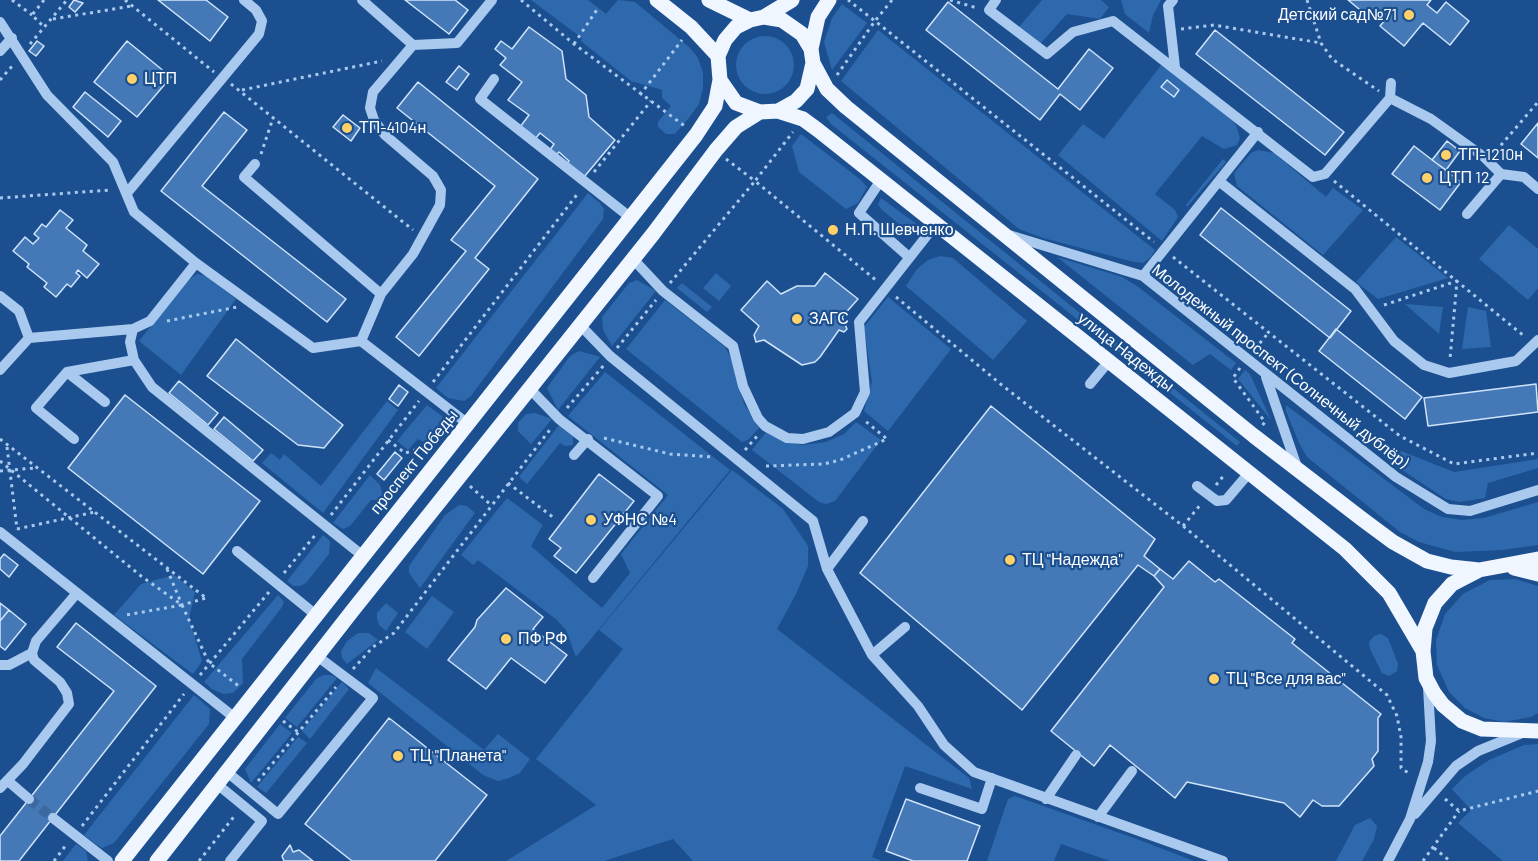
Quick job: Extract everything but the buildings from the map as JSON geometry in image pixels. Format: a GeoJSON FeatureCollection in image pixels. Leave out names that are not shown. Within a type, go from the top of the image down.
{"type":"FeatureCollection","features":[{"type":"Feature","properties":{"kind":"main road"},"geometry":{"type":"LineString","coordinates":[[657,0],[692,27],[718,56],[725,40],[736,27],[792,0]]}},
{"type":"Feature","properties":{"kind":"main road"},"geometry":{"type":"LineString","coordinates":[[709,0],[757,18],[783,20],[796,28],[812,56]]}},
{"type":"Feature","properties":{"kind":"main road"},"geometry":{"type":"LineString","coordinates":[[720,80],[736,103],[760,112],[778,111],[796,101],[807,89],[818,17],[829,0]]}},
{"type":"Feature","properties":{"kind":"main road","name":"проспект Победы"},"geometry":{"type":"LineString","coordinates":[[122,861],[696,135],[716,106],[720,80],[718,56]]}},
{"type":"Feature","properties":{"kind":"main road","name":"улица Надежды"},"geometry":{"type":"LineString","coordinates":[[812,56],[827,88],[846,107],[1000,233],[1298,470],[1393,542],[1426,561],[1450,567],[1479,570]]}},
{"type":"Feature","properties":{"kind":"main road","name":"улица Надежды"},"geometry":{"type":"LineString","coordinates":[[778,111],[803,119],[1345,549],[1389,593],[1423,651]]}},
{"type":"Feature","properties":{"kind":"main road"},"geometry":{"type":"LineString","coordinates":[[157,861],[633,259],[716,150],[736,127],[760,112]]}},
{"type":"Feature","properties":{"kind":"main road"},"geometry":{"type":"LineString","coordinates":[[1534,730],[1482,729],[1462,721],[1443,705],[1426,678],[1423,651],[1425,628],[1435,603],[1452,584],[1479,570],[1538,559]]}},
{"type":"Feature","properties":{"kind":"main road"},"geometry":{"type":"LineString","coordinates":[[1505,566],[1538,574]]}},
{"type":"Feature","properties":{"kind":"street"},"geometry":{"type":"LineString","coordinates":[[127,193],[259,34],[262,21],[256,10],[244,0]]}},
{"type":"Feature","properties":{"kind":"street"},"geometry":{"type":"LineString","coordinates":[[362,0],[413,45]]}},
{"type":"Feature","properties":{"kind":"street"},"geometry":{"type":"LineString","coordinates":[[361,340],[381,294],[414,254],[440,205],[441,190],[433,176],[385,135],[374,120],[370,108],[373,92],[413,45],[457,43],[492,0]]}},
{"type":"Feature","properties":{"kind":"street"},"geometry":{"type":"LineString","coordinates":[[996,0],[988,10],[1047,54],[1073,32],[1113,21],[1175,67],[1313,177],[1325,174],[1390,98],[1391,83]]}},
{"type":"Feature","properties":{"kind":"street"},"geometry":{"type":"LineString","coordinates":[[1173,0],[1168,6],[1175,67]]}},
{"type":"Feature","properties":{"kind":"street"},"geometry":{"type":"LineString","coordinates":[[0,22],[47,95],[113,162],[134,212],[196,262],[313,348],[361,340],[468,424]]}},
{"type":"Feature","properties":{"kind":"street"},"geometry":{"type":"LineString","coordinates":[[0,51],[12,38]]}},
{"type":"Feature","properties":{"kind":"street"},"geometry":{"type":"LineString","coordinates":[[494,79],[480,99],[631,219]]}},
{"type":"Feature","properties":{"kind":"street"},"geometry":{"type":"LineString","coordinates":[[1390,98],[1431,119],[1484,157],[1501,174],[1524,177],[1538,189]]}},
{"type":"Feature","properties":{"kind":"street"},"geometry":{"type":"LineString","coordinates":[[1143,276],[1258,132]]}},
{"type":"Feature","properties":{"kind":"street"},"geometry":{"type":"LineString","coordinates":[[255,164],[244,177],[381,294]]}},
{"type":"Feature","properties":{"kind":"street"},"geometry":{"type":"LineString","coordinates":[[1467,214],[1501,174]]}},
{"type":"Feature","properties":{"kind":"street"},"geometry":{"type":"LineString","coordinates":[[881,180],[859,213],[909,257]]}},
{"type":"Feature","properties":{"kind":"street"},"geometry":{"type":"LineString","coordinates":[[1220,182],[1355,289],[1394,341],[1424,365],[1449,373],[1516,362],[1536,342]]}},
{"type":"Feature","properties":{"kind":"street"},"geometry":{"type":"LineString","coordinates":[[633,259],[663,291],[733,346],[743,386],[758,418],[765,426],[787,438],[803,439],[829,432],[855,414],[865,392],[859,322],[936,224]]}},
{"type":"Feature","properties":{"kind":"street","name":"Молодежный проспект (Солнечный дублёр)"},"geometry":{"type":"LineString","coordinates":[[1000,233],[1143,276],[1396,477],[1448,509],[1470,511],[1538,490]]}},
{"type":"Feature","properties":{"kind":"street"},"geometry":{"type":"LineString","coordinates":[[0,370],[29,338],[133,329],[150,321],[196,262]]}},
{"type":"Feature","properties":{"kind":"street"},"geometry":{"type":"LineString","coordinates":[[0,296],[19,311],[29,338]]}},
{"type":"Feature","properties":{"kind":"street"},"geometry":{"type":"LineString","coordinates":[[580,325],[610,356],[813,521],[827,569],[872,656],[918,706],[944,745],[974,772],[1223,861]]}},
{"type":"Feature","properties":{"kind":"street"},"geometry":{"type":"LineString","coordinates":[[133,329],[130,342],[134,360],[152,387],[363,556]]}},
{"type":"Feature","properties":{"kind":"street"},"geometry":{"type":"LineString","coordinates":[[74,439],[36,408],[67,372],[134,360]]}},
{"type":"Feature","properties":{"kind":"street"},"geometry":{"type":"LineString","coordinates":[[1090,384],[1109,361]]}},
{"type":"Feature","properties":{"kind":"street"},"geometry":{"type":"LineString","coordinates":[[67,372],[105,402]]}},
{"type":"Feature","properties":{"kind":"street"},"geometry":{"type":"LineString","coordinates":[[1266,376],[1298,470]]}},
{"type":"Feature","properties":{"kind":"street"},"geometry":{"type":"LineString","coordinates":[[530,390],[559,419],[588,439],[658,496],[593,578]]}},
{"type":"Feature","properties":{"kind":"street"},"geometry":{"type":"LineString","coordinates":[[573,455],[588,439]]}},
{"type":"Feature","properties":{"kind":"street"},"geometry":{"type":"LineString","coordinates":[[1197,486],[1217,501],[1227,500],[1249,472]]}},
{"type":"Feature","properties":{"kind":"street"},"geometry":{"type":"LineString","coordinates":[[827,569],[863,521]]}},
{"type":"Feature","properties":{"kind":"street"},"geometry":{"type":"LineString","coordinates":[[0,532],[235,718]]}},
{"type":"Feature","properties":{"kind":"street"},"geometry":{"type":"LineString","coordinates":[[237,551],[316,615]]}},
{"type":"Feature","properties":{"kind":"street"},"geometry":{"type":"LineString","coordinates":[[29,799],[4,784],[64,714],[69,704],[67,693],[60,682],[34,660],[32,653],[36,641],[77,592]]}},
{"type":"Feature","properties":{"kind":"street"},"geometry":{"type":"LineString","coordinates":[[872,656],[905,627]]}},
{"type":"Feature","properties":{"kind":"street"},"geometry":{"type":"LineString","coordinates":[[0,665],[9,665],[32,653]]}},
{"type":"Feature","properties":{"kind":"street"},"geometry":{"type":"LineString","coordinates":[[222,778],[250,791],[278,814],[373,698],[317,656]]}},
{"type":"Feature","properties":{"kind":"street"},"geometry":{"type":"LineString","coordinates":[[1388,861],[1410,819],[1428,762],[1431,741],[1426,678]]}},
{"type":"Feature","properties":{"kind":"street"},"geometry":{"type":"LineString","coordinates":[[1410,819],[1456,766],[1478,751],[1534,730]]}},
{"type":"Feature","properties":{"kind":"street"},"geometry":{"type":"LineString","coordinates":[[1047,799],[1076,755]]}},
{"type":"Feature","properties":{"kind":"street"},"geometry":{"type":"LineString","coordinates":[[1098,817],[1132,771]]}},
{"type":"Feature","properties":{"kind":"street"},"geometry":{"type":"LineString","coordinates":[[222,778],[242,804],[262,822],[230,861]]}},
{"type":"Feature","properties":{"kind":"street"},"geometry":{"type":"LineString","coordinates":[[920,788],[982,809],[992,778]]}},
{"type":"Feature","properties":{"kind":"street"},"geometry":{"type":"LineString","coordinates":[[53,818],[108,861]]}},
{"type":"Feature","properties":{"kind":"path"},"geometry":{"type":"LineString","coordinates":[[12,0],[44,27]]}},
{"type":"Feature","properties":{"kind":"path"},"geometry":{"type":"LineString","coordinates":[[32,15],[44,0]]}},
{"type":"Feature","properties":{"kind":"path"},"geometry":{"type":"LineString","coordinates":[[0,80],[67,0]]}},
{"type":"Feature","properties":{"kind":"path"},"geometry":{"type":"LineString","coordinates":[[125,0],[421,237]]}},
{"type":"Feature","properties":{"kind":"path"},"geometry":{"type":"LineString","coordinates":[[521,0],[640,95],[696,135]]}},
{"type":"Feature","properties":{"kind":"path"},"geometry":{"type":"LineString","coordinates":[[848,0],[1400,436],[1454,464],[1538,453]]}},
{"type":"Feature","properties":{"kind":"path"},"geometry":{"type":"LineString","coordinates":[[837,76],[891,0]]}},
{"type":"Feature","properties":{"kind":"path"},"geometry":{"type":"LineString","coordinates":[[950,0],[988,10]]}},
{"type":"Feature","properties":{"kind":"path"},"geometry":{"type":"LineString","coordinates":[[1307,0],[1321,43],[1332,59],[1390,98]]}},
{"type":"Feature","properties":{"kind":"path"},"geometry":{"type":"LineString","coordinates":[[51,19],[132,6]]}},
{"type":"Feature","properties":{"kind":"path"},"geometry":{"type":"LineString","coordinates":[[574,44],[598,8]]}},
{"type":"Feature","properties":{"kind":"path"},"geometry":{"type":"LineString","coordinates":[[1171,30],[1215,25],[1321,43]]}},
{"type":"Feature","properties":{"kind":"path"},"geometry":{"type":"LineString","coordinates":[[640,95],[692,27]]}},
{"type":"Feature","properties":{"kind":"path"},"geometry":{"type":"LineString","coordinates":[[240,90],[401,57]]}},
{"type":"Feature","properties":{"kind":"path"},"geometry":{"type":"LineString","coordinates":[[54,861],[209,663],[323,525],[651,101]]}},
{"type":"Feature","properties":{"kind":"path"},"geometry":{"type":"LineString","coordinates":[[1484,157],[1493,154],[1538,102]]}},
{"type":"Feature","properties":{"kind":"path"},"geometry":{"type":"LineString","coordinates":[[255,164],[273,118]]}},
{"type":"Feature","properties":{"kind":"path"},"geometry":{"type":"LineString","coordinates":[[250,791],[346,676],[373,647],[393,633],[559,419],[793,132]]}},
{"type":"Feature","properties":{"kind":"path"},"geometry":{"type":"LineString","coordinates":[[716,150],[1003,386],[1183,526],[1387,695],[1397,716],[1401,737],[1401,768],[1421,781]]}},
{"type":"Feature","properties":{"kind":"path"},"geometry":{"type":"LineString","coordinates":[[1325,174],[1536,342]]}},
{"type":"Feature","properties":{"kind":"path"},"geometry":{"type":"LineString","coordinates":[[0,198],[103,188],[127,193]]}},
{"type":"Feature","properties":{"kind":"path"},"geometry":{"type":"LineString","coordinates":[[1370,310],[1457,281]]}},
{"type":"Feature","properties":{"kind":"path"},"geometry":{"type":"LineString","coordinates":[[1449,373],[1457,281]]}},
{"type":"Feature","properties":{"kind":"path"},"geometry":{"type":"LineString","coordinates":[[764,466],[824,464],[840,460],[887,439],[855,414]]}},
{"type":"Feature","properties":{"kind":"path"},"geometry":{"type":"LineString","coordinates":[[588,439],[609,438],[669,454],[738,458],[765,426]]}},
{"type":"Feature","properties":{"kind":"path"},"geometry":{"type":"LineString","coordinates":[[0,439],[206,598],[182,605],[111,618]]}},
{"type":"Feature","properties":{"kind":"path"},"geometry":{"type":"LineString","coordinates":[[7,445],[17,530]]}},
{"type":"Feature","properties":{"kind":"path"},"geometry":{"type":"LineString","coordinates":[[0,461],[141,576],[182,605]]}},
{"type":"Feature","properties":{"kind":"path"},"geometry":{"type":"LineString","coordinates":[[0,471],[37,467]]}},
{"type":"Feature","properties":{"kind":"path"},"geometry":{"type":"LineString","coordinates":[[508,483],[554,518]]}},
{"type":"Feature","properties":{"kind":"path"},"geometry":{"type":"LineString","coordinates":[[10,525],[17,530],[95,512]]}},
{"type":"Feature","properties":{"kind":"path"},"geometry":{"type":"LineString","coordinates":[[166,567],[209,663]]}},
{"type":"Feature","properties":{"kind":"path"},"geometry":{"type":"LineString","coordinates":[[1424,861],[1460,811],[1538,790]]}},
{"type":"Feature","properties":{"kind":"path"},"geometry":{"type":"LineString","coordinates":[[1435,791],[1460,811]]}},
{"type":"Feature","properties":{"kind":"path"},"geometry":{"type":"LineString","coordinates":[[199,861],[242,804]]}},
{"type":"Feature","properties":{"kind":"path"},"geometry":{"type":"LineString","coordinates":[[1434,848],[1450,861]]}},
{"type":"Feature","properties":{"kind":"shaded area"},"geometry":{"type":"Polygon","coordinates":[[[531,0],[588,0],[606,14],[618,0],[635,2],[689,47],[698,58],[703,73],[703,88],[699,104],[675,134],[666,134],[658,127],[658,122],[671,106],[662,98],[662,90],[631,81],[581,41],[582,38],[531,0]]]}},
{"type":"Feature","properties":{"kind":"shaded area"},"geometry":{"type":"Polygon","coordinates":[[[1042,0],[1101,0],[1109,7],[1100,19],[1067,14],[1040,44],[1019,27],[1042,0]]]}},
{"type":"Feature","properties":{"kind":"shaded area"},"geometry":{"type":"Polygon","coordinates":[[[1121,0],[1161,0],[1153,15],[1149,33],[1125,14],[1121,0]]]}},
{"type":"Feature","properties":{"kind":"shaded area"},"geometry":{"type":"Polygon","coordinates":[[[842,4],[867,23],[832,70],[824,42],[832,18],[842,4]]]}},
{"type":"Feature","properties":{"kind":"shaded area"},"geometry":{"type":"Polygon","coordinates":[[[878,30],[1155,250],[1150,258],[1143,263],[1134,262],[1043,238],[1019,229],[841,81],[878,30]]]}},
{"type":"Feature","properties":{"kind":"shaded area"},"geometry":{"type":"Polygon","coordinates":[[[765,36],[776,38],[789,49],[794,65],[792,76],[781,89],[765,94],[754,92],[741,81],[736,65],[738,54],[749,41],[765,36]]]}},
{"type":"Feature","properties":{"kind":"shaded area"},"geometry":{"type":"Polygon","coordinates":[[[1162,64],[1230,118],[1236,125],[1240,138],[1237,145],[1224,149],[1202,136],[1155,194],[1175,210],[1178,217],[1162,241],[1058,155],[1083,124],[1104,139],[1162,64]]]}},
{"type":"Feature","properties":{"kind":"shaded area"},"geometry":{"type":"Polygon","coordinates":[[[832,113],[1240,442],[1237,446],[831,124],[826,117],[832,113]]]}},
{"type":"Feature","properties":{"kind":"shaded area"},"geometry":{"type":"Polygon","coordinates":[[[801,134],[867,187],[858,203],[846,209],[799,172],[792,146],[801,134]]]}},
{"type":"Feature","properties":{"kind":"shaded area"},"geometry":{"type":"Polygon","coordinates":[[[1258,150],[1274,153],[1326,197],[1333,188],[1363,210],[1323,255],[1237,186],[1234,173],[1251,153],[1258,150]]]}},
{"type":"Feature","properties":{"kind":"shaded area"},"geometry":{"type":"Polygon","coordinates":[[[1223,159],[1226,162],[1187,207],[1186,205],[1223,159]]]}},
{"type":"Feature","properties":{"kind":"shaded area"},"geometry":{"type":"Polygon","coordinates":[[[588,193],[604,209],[603,219],[471,396],[464,401],[448,398],[436,388],[588,193]]]}},
{"type":"Feature","properties":{"kind":"shaded area"},"geometry":{"type":"Polygon","coordinates":[[[881,198],[918,225],[921,230],[919,234],[910,233],[881,209],[878,204],[881,198]]]}},
{"type":"Feature","properties":{"kind":"shaded area"},"geometry":{"type":"Polygon","coordinates":[[[1509,225],[1538,249],[1538,288],[1528,300],[1479,259],[1509,225]]]}},
{"type":"Feature","properties":{"kind":"shaded area"},"geometry":{"type":"Polygon","coordinates":[[[1396,237],[1448,278],[1378,299],[1356,282],[1396,237]]]}},
{"type":"Feature","properties":{"kind":"shaded area"},"geometry":{"type":"Polygon","coordinates":[[[940,256],[953,258],[1027,321],[993,360],[906,286],[917,269],[928,260],[940,256]]]}},
{"type":"Feature","properties":{"kind":"shaded area"},"geometry":{"type":"Polygon","coordinates":[[[1057,257],[1122,277],[1137,286],[1236,363],[1231,370],[1210,354],[1193,365],[1057,257]]]}},
{"type":"Feature","properties":{"kind":"shaded area"},"geometry":{"type":"Polygon","coordinates":[[[716,273],[731,286],[719,301],[703,288],[716,273]]]}},
{"type":"Feature","properties":{"kind":"shaded area"},"geometry":{"type":"Polygon","coordinates":[[[197,274],[206,276],[236,299],[181,375],[139,341],[187,281],[197,274]]]}},
{"type":"Feature","properties":{"kind":"shaded area"},"geometry":{"type":"Polygon","coordinates":[[[637,280],[656,291],[612,346],[603,330],[602,317],[629,283],[637,280]]]}},
{"type":"Feature","properties":{"kind":"shaded area"},"geometry":{"type":"Polygon","coordinates":[[[682,283],[712,307],[707,312],[677,288],[682,283]]]}},
{"type":"Feature","properties":{"kind":"shaded area"},"geometry":{"type":"Polygon","coordinates":[[[888,297],[951,349],[888,431],[864,411],[872,382],[864,327],[888,297]]]}},
{"type":"Feature","properties":{"kind":"shaded area"},"geometry":{"type":"Polygon","coordinates":[[[665,300],[725,347],[731,358],[744,404],[760,427],[748,440],[742,442],[626,349],[665,300]]]}},
{"type":"Feature","properties":{"kind":"shaded area"},"geometry":{"type":"Polygon","coordinates":[[[1405,304],[1443,307],[1439,334],[1405,304]]]}},
{"type":"Feature","properties":{"kind":"shaded area"},"geometry":{"type":"Polygon","coordinates":[[[1468,307],[1486,311],[1491,347],[1462,349],[1468,307]]]}},
{"type":"Feature","properties":{"kind":"shaded area"},"geometry":{"type":"Polygon","coordinates":[[[579,351],[600,357],[558,410],[547,388],[570,356],[579,351]]]}},
{"type":"Feature","properties":{"kind":"shaded area"},"geometry":{"type":"Polygon","coordinates":[[[1245,370],[1250,374],[1271,420],[1238,379],[1245,370]]]}},
{"type":"Feature","properties":{"kind":"shaded area"},"geometry":{"type":"Polygon","coordinates":[[[605,372],[730,470],[576,657],[566,630],[557,620],[478,560],[473,565],[461,555],[507,498],[543,525],[531,546],[602,608],[630,573],[621,554],[668,495],[568,416],[605,372]]]}},
{"type":"Feature","properties":{"kind":"shaded area"},"geometry":{"type":"Polygon","coordinates":[[[387,401],[398,410],[323,513],[262,463],[271,453],[280,460],[284,454],[321,486],[387,401]]]}},
{"type":"Feature","properties":{"kind":"shaded area"},"geometry":{"type":"Polygon","coordinates":[[[427,405],[442,416],[443,432],[435,442],[425,443],[418,439],[408,450],[397,441],[427,405]]]}},
{"type":"Feature","properties":{"kind":"shaded area"},"geometry":{"type":"Polygon","coordinates":[[[1286,405],[1424,509],[1442,517],[1462,520],[1484,518],[1538,502],[1538,545],[1502,550],[1455,552],[1419,542],[1400,532],[1307,457],[1286,411],[1286,405]]]}},
{"type":"Feature","properties":{"kind":"shaded area"},"geometry":{"type":"Polygon","coordinates":[[[535,413],[552,419],[531,444],[518,431],[518,423],[526,414],[535,413]]]}},
{"type":"Feature","properties":{"kind":"shaded area"},"geometry":{"type":"Polygon","coordinates":[[[856,422],[881,440],[835,501],[826,504],[819,502],[752,450],[767,431],[785,442],[802,445],[826,442],[844,434],[856,422]]]}},
{"type":"Feature","properties":{"kind":"shaded area"},"geometry":{"type":"Polygon","coordinates":[[[559,425],[573,436],[573,445],[565,446],[560,443],[527,484],[519,477],[559,425]]]}},
{"type":"Feature","properties":{"kind":"shaded area"},"geometry":{"type":"Polygon","coordinates":[[[1401,451],[1454,472],[1538,459],[1538,468],[1488,483],[1485,498],[1460,502],[1446,499],[1396,466],[1401,451]]]}},
{"type":"Feature","properties":{"kind":"shaded area"},"geometry":{"type":"Polygon","coordinates":[[[732,470],[783,509],[808,546],[808,566],[777,629],[969,778],[972,789],[905,766],[872,857],[882,861],[693,861],[673,839],[604,861],[506,861],[596,805],[536,759],[623,649],[599,630],[732,470]]]}},
{"type":"Feature","properties":{"kind":"shaded area"},"geometry":{"type":"Polygon","coordinates":[[[370,475],[380,485],[383,497],[380,500],[371,500],[350,526],[343,529],[333,523],[370,475]]]}},
{"type":"Feature","properties":{"kind":"shaded area"},"geometry":{"type":"Polygon","coordinates":[[[459,505],[467,506],[475,513],[420,588],[409,573],[409,566],[445,515],[459,505]]]}},
{"type":"Feature","properties":{"kind":"shaded area"},"geometry":{"type":"Polygon","coordinates":[[[323,535],[330,541],[329,554],[306,583],[293,586],[287,581],[323,535]]]}},
{"type":"Feature","properties":{"kind":"shaded area"},"geometry":{"type":"Polygon","coordinates":[[[174,575],[195,592],[189,619],[202,661],[193,674],[114,615],[141,584],[174,575]]]}},
{"type":"Feature","properties":{"kind":"shaded area"},"geometry":{"type":"Polygon","coordinates":[[[1515,579],[1538,586],[1538,713],[1531,717],[1504,722],[1484,718],[1465,708],[1449,692],[1437,665],[1436,640],[1445,614],[1463,594],[1490,580],[1515,579]]]}},
{"type":"Feature","properties":{"kind":"shaded area"},"geometry":{"type":"Polygon","coordinates":[[[278,595],[284,602],[282,607],[242,659],[243,683],[233,693],[223,694],[212,689],[204,682],[278,595]]]}},
{"type":"Feature","properties":{"kind":"shaded area"},"geometry":{"type":"Polygon","coordinates":[[[432,596],[454,612],[427,649],[405,632],[432,596]]]}},
{"type":"Feature","properties":{"kind":"shaded area"},"geometry":{"type":"Polygon","coordinates":[[[386,603],[398,613],[386,631],[379,625],[377,613],[386,603]]]}},
{"type":"Feature","properties":{"kind":"shaded area"},"geometry":{"type":"Polygon","coordinates":[[[358,633],[369,633],[378,640],[347,664],[342,658],[341,651],[347,641],[358,633]]]}},
{"type":"Feature","properties":{"kind":"shaded area"},"geometry":{"type":"Polygon","coordinates":[[[1381,634],[1388,638],[1398,664],[1397,671],[1389,676],[1382,673],[1370,649],[1369,642],[1374,636],[1381,634]]]}},
{"type":"Feature","properties":{"kind":"shaded area"},"geometry":{"type":"Polygon","coordinates":[[[376,668],[484,750],[498,734],[530,759],[520,773],[509,778],[498,781],[483,775],[368,683],[376,668]]]}},
{"type":"Feature","properties":{"kind":"shaded area"},"geometry":{"type":"Polygon","coordinates":[[[324,675],[337,678],[297,727],[285,718],[316,679],[324,675]]]}},
{"type":"Feature","properties":{"kind":"shaded area"},"geometry":{"type":"Polygon","coordinates":[[[342,682],[349,689],[310,739],[302,731],[342,682]]]}},
{"type":"Feature","properties":{"kind":"shaded area"},"geometry":{"type":"Polygon","coordinates":[[[194,695],[210,709],[209,724],[114,843],[102,848],[84,835],[194,695]]]}},
{"type":"Feature","properties":{"kind":"shaded area"},"geometry":{"type":"Polygon","coordinates":[[[280,724],[292,733],[251,783],[245,769],[280,724]]]}},
{"type":"Feature","properties":{"kind":"shaded area"},"geometry":{"type":"Polygon","coordinates":[[[298,737],[307,743],[266,793],[257,787],[298,737]]]}},
{"type":"Feature","properties":{"kind":"shaded area"},"geometry":{"type":"Polygon","coordinates":[[[1538,744],[1538,861],[1503,861],[1458,823],[1471,810],[1452,789],[1464,777],[1489,760],[1524,745],[1538,744]]]}},
{"type":"Feature","properties":{"kind":"shaded area"},"geometry":{"type":"Polygon","coordinates":[[[1015,796],[1194,861],[1110,861],[1061,844],[1054,861],[987,861],[1008,799],[1015,796]]]}},
{"type":"Feature","properties":{"kind":"shaded area"},"geometry":{"type":"Polygon","coordinates":[[[1370,818],[1377,826],[1374,839],[1362,861],[1336,861],[1355,825],[1370,818]]]}},
{"type":"Feature","properties":{"kind":"shaded area"},"geometry":{"type":"Polygon","coordinates":[[[76,844],[86,851],[88,861],[63,861],[76,844]]]}},
{"type":"Feature","properties":{"kind":"tunnel"},"geometry":{"type":"LineString","coordinates":[[29,799],[53,818]]}},
{"type":"Feature","properties":{"kind":"place","name":"Детский сад№71"},"geometry":{"type":"Point","coordinates":[1409,15]}},
{"type":"Feature","properties":{"kind":"place","name":"ЦТП"},"geometry":{"type":"Point","coordinates":[132,79]}},
{"type":"Feature","properties":{"kind":"place","name":"ТП-4104н"},"geometry":{"type":"Point","coordinates":[347,128]}},
{"type":"Feature","properties":{"kind":"place","name":"ТП-1210н"},"geometry":{"type":"Point","coordinates":[1446,155]}},
{"type":"Feature","properties":{"kind":"place","name":"ЦТП 12"},"geometry":{"type":"Point","coordinates":[1427,178]}},
{"type":"Feature","properties":{"kind":"place","name":"Н.П. Шевченко"},"geometry":{"type":"Point","coordinates":[833,230]}},
{"type":"Feature","properties":{"kind":"place","name":"ЗАГС"},"geometry":{"type":"Point","coordinates":[797,319]}},
{"type":"Feature","properties":{"kind":"place","name":"УФНС №4"},"geometry":{"type":"Point","coordinates":[591,520]}},
{"type":"Feature","properties":{"kind":"place","name":"ТЦ \"Надежда\""},"geometry":{"type":"Point","coordinates":[1010,560]}},
{"type":"Feature","properties":{"kind":"place","name":"ПФ РФ"},"geometry":{"type":"Point","coordinates":[506,639]}},
{"type":"Feature","properties":{"kind":"place","name":"ТЦ \"Все для вас\""},"geometry":{"type":"Point","coordinates":[1214,679]}},
{"type":"Feature","properties":{"kind":"place","name":"ТЦ \"Планета\""},"geometry":{"type":"Point","coordinates":[398,756]}}]}
